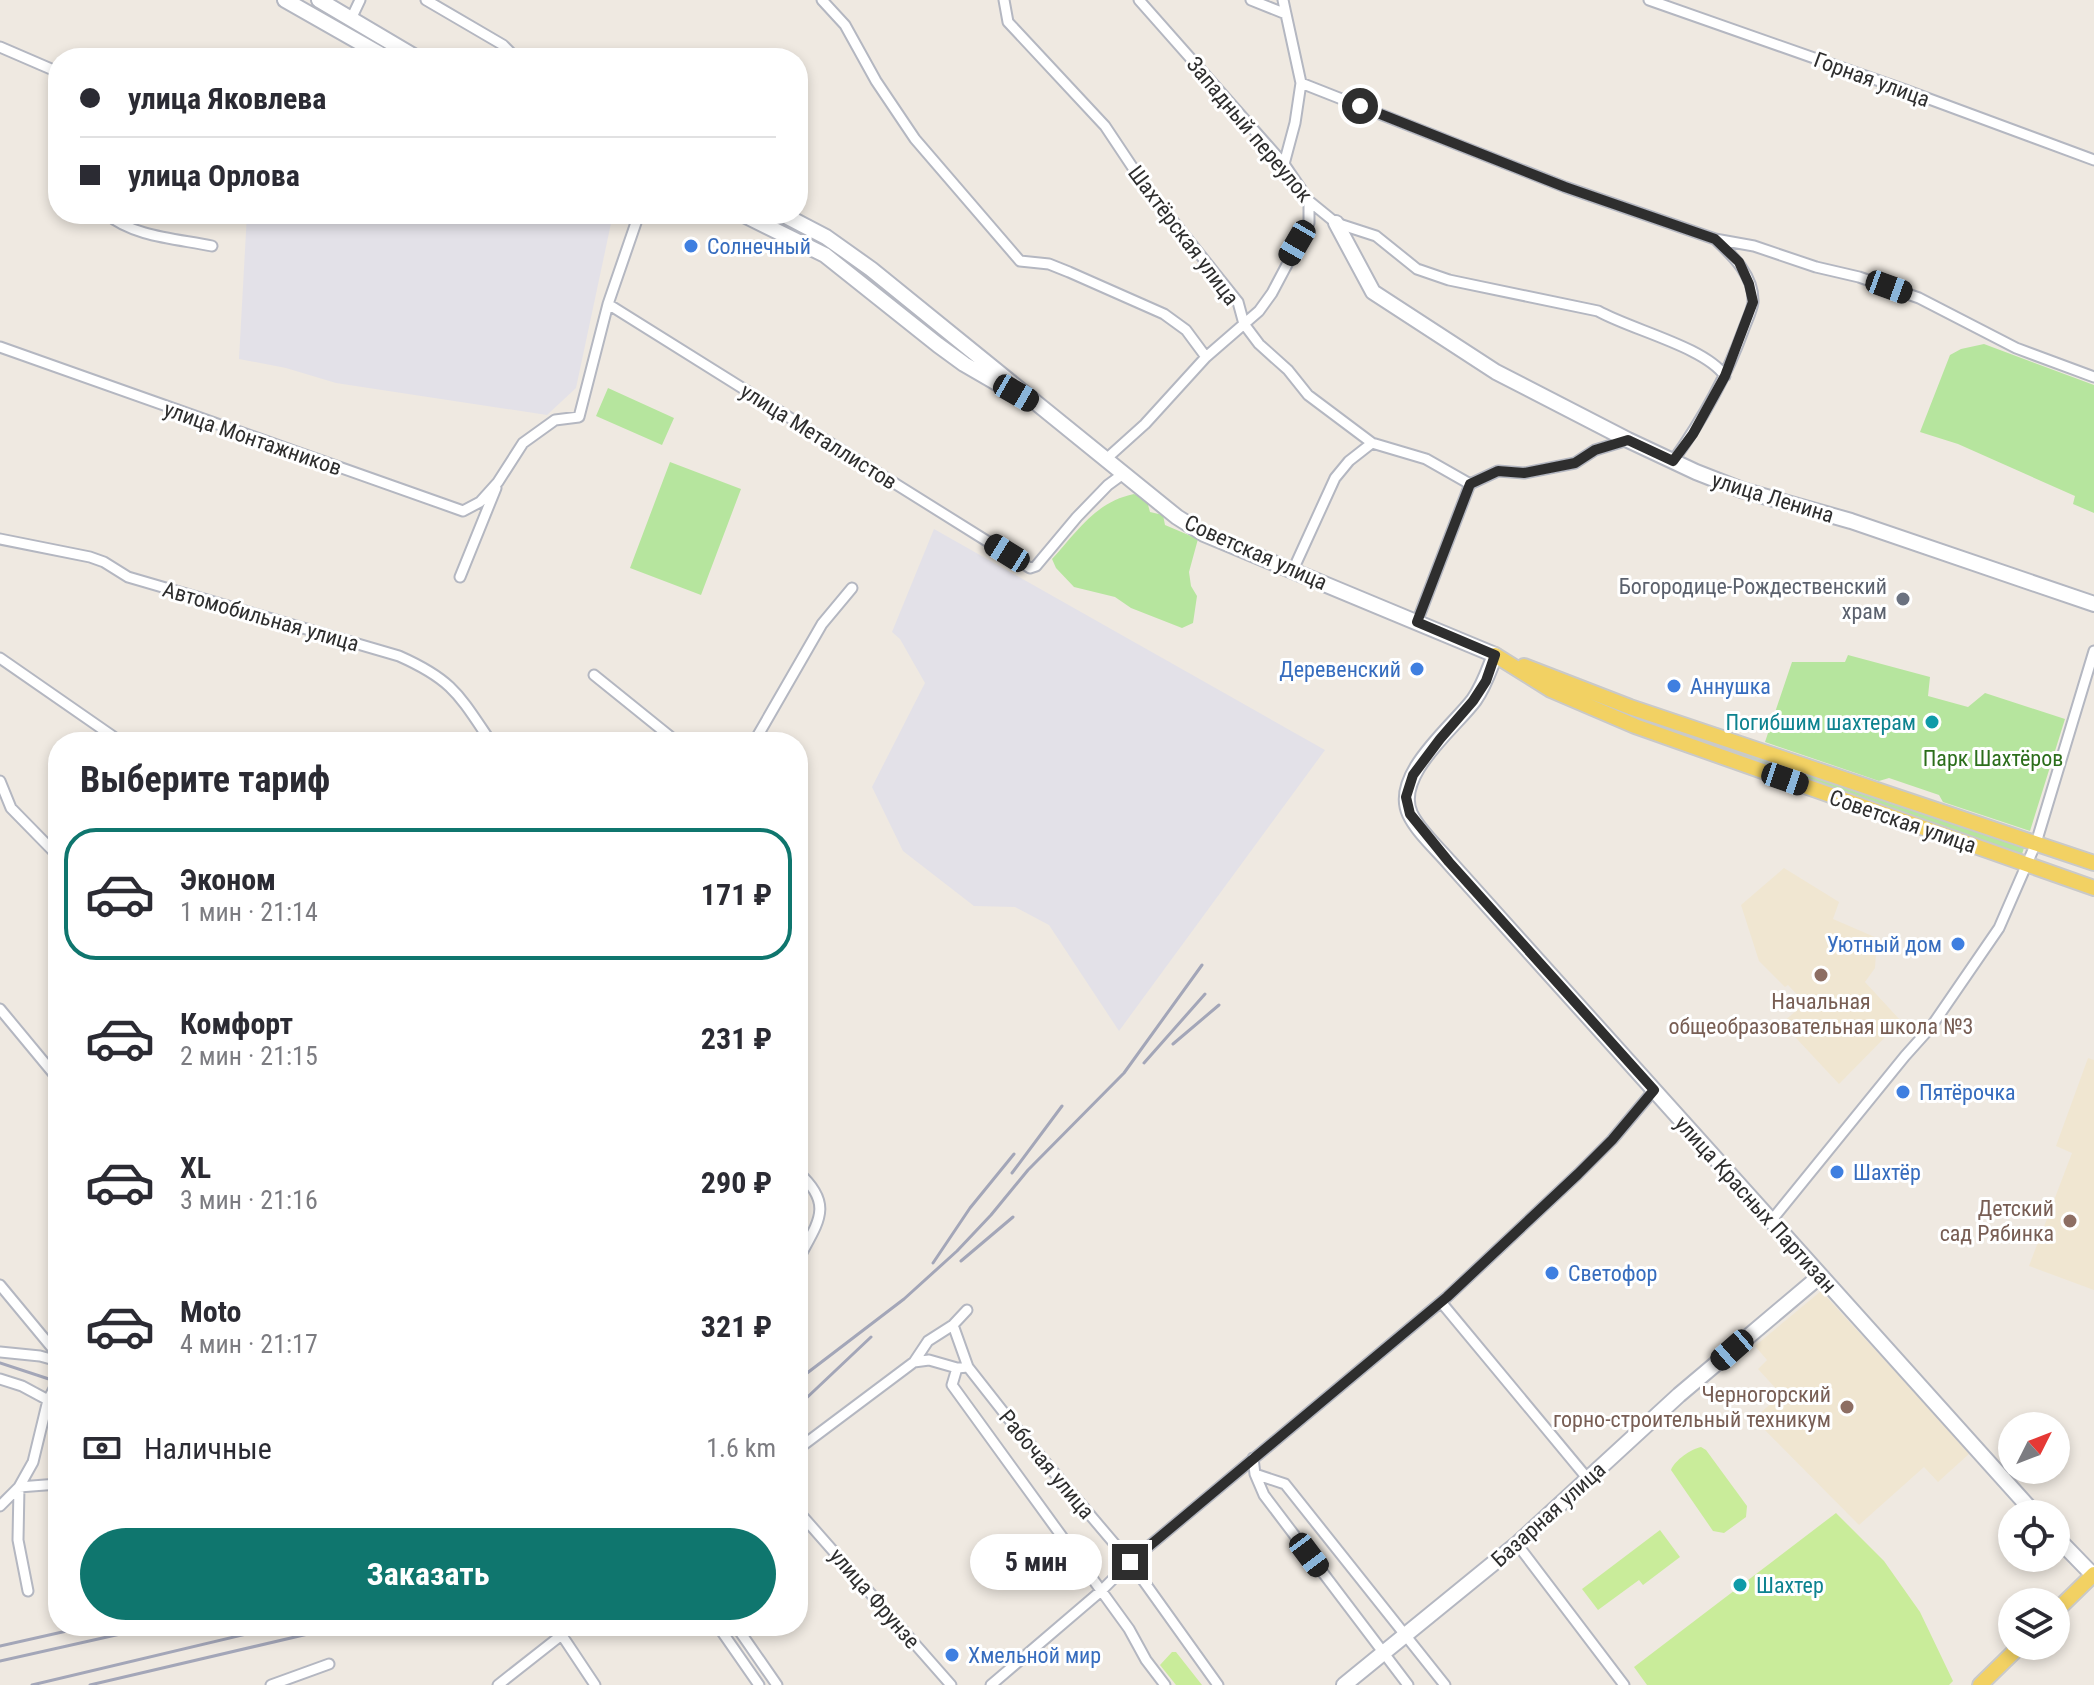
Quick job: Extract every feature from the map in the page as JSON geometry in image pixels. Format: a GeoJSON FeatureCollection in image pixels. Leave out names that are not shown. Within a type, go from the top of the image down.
{"type":"FeatureCollection","features":[{"type":"Feature","properties":{"kind":"main road"},"geometry":{"type":"LineString","coordinates":[[285,0],[369,48]]}},
{"type":"Feature","properties":{"kind":"main road"},"geometry":{"type":"LineString","coordinates":[[319,0],[400,48]]}},
{"type":"Feature","properties":{"kind":"main road","name":"улица Ленина"},"geometry":{"type":"LineString","coordinates":[[1336,223],[1373,292],[1496,372],[1628,440],[1742,490],[1851,521],[2094,604]]}},
{"type":"Feature","properties":{"kind":"main road","name":"Советская улица"},"geometry":{"type":"LineString","coordinates":[[762,224],[825,255],[964,364],[1042,408]]}},
{"type":"Feature","properties":{"kind":"main road","name":"Советская улица"},"geometry":{"type":"LineString","coordinates":[[801,224],[826,237],[871,269],[1105,460],[1177,517],[1204,534],[1495,655],[1630,707],[2094,863]]}},
{"type":"Feature","properties":{"kind":"main road","name":"Советская улица"},"geometry":{"type":"LineString","coordinates":[[1495,655],[1551,690],[1635,726],[2094,888]]}},
{"type":"Feature","properties":{"kind":"main road","name":"улица Красных Партизан"},"geometry":{"type":"LineString","coordinates":[[1495,655],[1486,681],[1473,701],[1413,775],[1406,797],[1410,814],[1449,862],[2022,1500]]}},
{"type":"Feature","properties":{"kind":"main road","name":"Базарная улица"},"geometry":{"type":"LineString","coordinates":[[1344,1685],[1517,1544],[1679,1395],[1820,1276]]}},
{"type":"Feature","properties":{"kind":"main road"},"geometry":{"type":"LineString","coordinates":[[2070,1551],[2094,1574],[2070,1597]]}},
{"type":"Feature","properties":{"kind":"main road"},"geometry":{"type":"LineString","coordinates":[[1980,1685],[2006,1660]]}},
{"type":"Feature","properties":{"kind":"street"},"geometry":{"type":"LineString","coordinates":[[351,19],[360,0]]}},
{"type":"Feature","properties":{"kind":"street"},"geometry":{"type":"LineString","coordinates":[[426,0],[506,48]]}},
{"type":"Feature","properties":{"kind":"street"},"geometry":{"type":"LineString","coordinates":[[822,0],[845,25],[876,81],[915,139],[1020,261],[1049,264],[1164,314],[1186,330],[1206,357]]}},
{"type":"Feature","properties":{"kind":"street","name":"Шахтёрская улица"},"geometry":{"type":"LineString","coordinates":[[1004,0],[1008,22],[1105,126],[1145,186],[1238,302],[1244,324],[1259,344],[1288,370],[1308,395],[1372,443],[1426,459],[1470,484]]}},
{"type":"Feature","properties":{"kind":"street","name":"Западный переулок"},"geometry":{"type":"LineString","coordinates":[[1139,0],[1284,164],[1309,201],[1336,223],[1376,236],[1417,269],[1449,280],[1598,311],[1710,359],[1725,376]]}},
{"type":"Feature","properties":{"kind":"street"},"geometry":{"type":"LineString","coordinates":[[1251,0],[1286,14]]}},
{"type":"Feature","properties":{"kind":"street"},"geometry":{"type":"LineString","coordinates":[[1283,0],[1301,83],[1284,164]]}},
{"type":"Feature","properties":{"kind":"street","name":"Горная улица"},"geometry":{"type":"LineString","coordinates":[[1649,0],[2094,160]]}},
{"type":"Feature","properties":{"kind":"street"},"geometry":{"type":"LineString","coordinates":[[0,47],[48,68]]}},
{"type":"Feature","properties":{"kind":"street"},"geometry":{"type":"LineString","coordinates":[[1301,83],[1565,187],[1715,239],[1754,246],[1904,293],[1975,325],[2016,348],[2094,377]]}},
{"type":"Feature","properties":{"kind":"street"},"geometry":{"type":"LineString","coordinates":[[1105,460],[1145,424],[1206,357],[1259,311],[1272,293],[1309,223],[1309,201]]}},
{"type":"Feature","properties":{"kind":"street"},"geometry":{"type":"LineString","coordinates":[[120,224],[212,246]]}},
{"type":"Feature","properties":{"kind":"street"},"geometry":{"type":"LineString","coordinates":[[460,577],[498,482],[523,443],[555,420],[579,417],[608,304],[636,224]]}},
{"type":"Feature","properties":{"kind":"street"},"geometry":{"type":"LineString","coordinates":[[1673,461],[1693,434],[1725,376],[1753,302],[1739,262],[1715,239]]}},
{"type":"Feature","properties":{"kind":"street","name":"улица Металлистов"},"geometry":{"type":"LineString","coordinates":[[608,304],[1030,568],[1036,566],[1108,485],[1123,474]]}},
{"type":"Feature","properties":{"kind":"street","name":"улица Монтажников"},"geometry":{"type":"LineString","coordinates":[[0,347],[463,511],[480,502],[498,482]]}},
{"type":"Feature","properties":{"kind":"street"},"geometry":{"type":"LineString","coordinates":[[1417,622],[1470,484],[1498,471],[1524,473],[1575,463],[1595,450],[1628,440]]}},
{"type":"Feature","properties":{"kind":"street"},"geometry":{"type":"LineString","coordinates":[[1293,570],[1335,478],[1349,461],[1372,443]]}},
{"type":"Feature","properties":{"kind":"street","name":"Автомобильная улица"},"geometry":{"type":"LineString","coordinates":[[0,539],[90,557],[128,577],[399,656],[431,670],[456,691],[484,732]]}},
{"type":"Feature","properties":{"kind":"street"},"geometry":{"type":"LineString","coordinates":[[760,732],[822,624],[852,588]]}},
{"type":"Feature","properties":{"kind":"street"},"geometry":{"type":"LineString","coordinates":[[1771,1221],[1931,1027],[1999,928],[2036,843],[2094,651]]}},
{"type":"Feature","properties":{"kind":"street"},"geometry":{"type":"LineString","coordinates":[[0,658],[107,732]]}},
{"type":"Feature","properties":{"kind":"street"},"geometry":{"type":"LineString","coordinates":[[594,675],[665,732]]}},
{"type":"Feature","properties":{"kind":"street"},"geometry":{"type":"LineString","coordinates":[[0,781],[11,808],[48,846]]}},
{"type":"Feature","properties":{"kind":"street"},"geometry":{"type":"LineString","coordinates":[[0,1009],[48,1067]]}},
{"type":"Feature","properties":{"kind":"street"},"geometry":{"type":"LineString","coordinates":[[991,1685],[1101,1591],[1130,1562],[1441,1302],[1578,1174],[1612,1140],[1654,1090]]}},
{"type":"Feature","properties":{"kind":"street"},"geometry":{"type":"LineString","coordinates":[[808,1181],[821,1203],[816,1226],[808,1241]]}},
{"type":"Feature","properties":{"kind":"street"},"geometry":{"type":"LineString","coordinates":[[0,1285],[48,1345]]}},
{"type":"Feature","properties":{"kind":"street"},"geometry":{"type":"LineString","coordinates":[[1441,1302],[1588,1479]]}},
{"type":"Feature","properties":{"kind":"street"},"geometry":{"type":"LineString","coordinates":[[808,1442],[914,1362],[928,1341],[953,1325],[967,1310]]}},
{"type":"Feature","properties":{"kind":"street"},"geometry":{"type":"LineString","coordinates":[[914,1362],[929,1360],[963,1367],[953,1325]]}},
{"type":"Feature","properties":{"kind":"street"},"geometry":{"type":"LineString","coordinates":[[0,1352],[48,1357]]}},
{"type":"Feature","properties":{"kind":"street","name":"Рабочая улица"},"geometry":{"type":"LineString","coordinates":[[1165,1685],[1146,1660],[1129,1629],[952,1385],[963,1367],[1130,1562],[1218,1685]]}},
{"type":"Feature","properties":{"kind":"street"},"geometry":{"type":"LineString","coordinates":[[0,1379],[22,1386],[48,1400],[33,1462],[19,1487],[0,1506]]}},
{"type":"Feature","properties":{"kind":"street"},"geometry":{"type":"LineString","coordinates":[[1253,1458],[1255,1474],[1264,1495],[1408,1685]]}},
{"type":"Feature","properties":{"kind":"street"},"geometry":{"type":"LineString","coordinates":[[1255,1474],[1285,1484],[1445,1685]]}},
{"type":"Feature","properties":{"kind":"street"},"geometry":{"type":"LineString","coordinates":[[19,1487],[48,1485]]}},
{"type":"Feature","properties":{"kind":"street"},"geometry":{"type":"LineString","coordinates":[[19,1487],[18,1540],[28,1591]]}},
{"type":"Feature","properties":{"kind":"street","name":"улица Фрунзе"},"geometry":{"type":"LineString","coordinates":[[808,1522],[951,1685]]}},
{"type":"Feature","properties":{"kind":"street"},"geometry":{"type":"LineString","coordinates":[[1517,1544],[1624,1685]]}},
{"type":"Feature","properties":{"kind":"street"},"geometry":{"type":"LineString","coordinates":[[498,1685],[559,1636]]}},
{"type":"Feature","properties":{"kind":"street"},"geometry":{"type":"LineString","coordinates":[[562,1636],[595,1685]]}},
{"type":"Feature","properties":{"kind":"street"},"geometry":{"type":"LineString","coordinates":[[725,1636],[759,1685]]}},
{"type":"Feature","properties":{"kind":"street"},"geometry":{"type":"LineString","coordinates":[[743,1636],[777,1685]]}},
{"type":"Feature","properties":{"kind":"street"},"geometry":{"type":"LineString","coordinates":[[271,1685],[329,1664]]}},
{"type":"Feature","properties":{"kind":"shaded area"},"geometry":{"type":"Polygon","coordinates":[[[246,224],[611,224],[576,388],[547,415],[336,383],[286,368],[239,359],[246,224]]]}},
{"type":"Feature","properties":{"kind":"shaded area"},"geometry":{"type":"Polygon","coordinates":[[[934,529],[1325,750],[1119,1031],[1049,925],[1015,907],[974,906],[903,851],[872,787],[925,683],[900,639],[892,632],[934,529]]]}},
{"type":"Feature","properties":{"kind":"shaded area","name":"Начальная общеобразовательная школа №3"},"geometry":{"type":"Polygon","coordinates":[[[1784,868],[1839,902],[1833,919],[1877,938],[1875,968],[1865,982],[1901,1021],[1839,1084],[1782,1023],[1805,1003],[1759,961],[1741,905],[1784,868]]]}},
{"type":"Feature","properties":{"kind":"shaded area","name":"Детский сад Рябинка"},"geometry":{"type":"Polygon","coordinates":[[[2088,1058],[2094,1060],[2094,1290],[2029,1266],[2072,1153],[2056,1146],[2088,1058]]]}},
{"type":"Feature","properties":{"kind":"shaded area","name":"Черногорский горно-строительный техникум"},"geometry":{"type":"Polygon","coordinates":[[[1821,1291],[1970,1453],[1938,1482],[1924,1467],[1859,1525],[1754,1419],[1781,1394],[1758,1369],[1767,1360],[1755,1346],[1821,1291]]]}},
{"type":"Feature","properties":{"kind":"green space"},"geometry":{"type":"Polygon","coordinates":[[[774,224],[789,224],[837,252],[902,300],[977,364],[945,343],[843,261],[774,224]]]}},
{"type":"Feature","properties":{"kind":"green space"},"geometry":{"type":"Polygon","coordinates":[[[1984,344],[2094,385],[2094,513],[2073,504],[2075,496],[1958,444],[1920,432],[1950,355],[1984,344]]]}},
{"type":"Feature","properties":{"kind":"green space"},"geometry":{"type":"Polygon","coordinates":[[[608,388],[674,418],[662,445],[596,416],[608,388]]]}},
{"type":"Feature","properties":{"kind":"green space"},"geometry":{"type":"Polygon","coordinates":[[[670,462],[741,489],[701,595],[630,568],[670,462]]]}},
{"type":"Feature","properties":{"kind":"green space"},"geometry":{"type":"Polygon","coordinates":[[[1134,494],[1147,501],[1150,512],[1163,515],[1165,525],[1198,539],[1189,572],[1191,586],[1197,596],[1193,623],[1182,628],[1131,608],[1115,597],[1074,587],[1056,568],[1052,559],[1098,511],[1134,494]]]}},
{"type":"Feature","properties":{"kind":"green space","name":"Парк Шахтёров"},"geometry":{"type":"Polygon","coordinates":[[[1848,655],[1930,677],[1928,696],[1968,707],[1985,693],[2065,719],[2030,831],[1943,802],[1939,795],[1889,778],[1879,781],[1765,742],[1792,662],[1845,662],[1848,655]]]}},
{"type":"Feature","properties":{"kind":"green space"},"geometry":{"type":"Polygon","coordinates":[[[1642,717],[2025,845],[2021,857],[1640,723],[1642,717]]]}},
{"type":"Feature","properties":{"kind":"green space"},"geometry":{"type":"Polygon","coordinates":[[[1701,1447],[1747,1506],[1746,1517],[1724,1533],[1713,1531],[1671,1470],[1676,1462],[1701,1447]]]}},
{"type":"Feature","properties":{"kind":"green space"},"geometry":{"type":"Polygon","coordinates":[[[1836,1513],[1884,1561],[1920,1612],[1953,1681],[1949,1685],[1647,1685],[1634,1667],[1836,1513]]]}},
{"type":"Feature","properties":{"kind":"green space"},"geometry":{"type":"Polygon","coordinates":[[[1660,1530],[1680,1557],[1643,1585],[1639,1580],[1598,1610],[1582,1589],[1660,1530]]]}},
{"type":"Feature","properties":{"kind":"green space"},"geometry":{"type":"Polygon","coordinates":[[[1172,1652],[1176,1652],[1202,1685],[1176,1685],[1160,1665],[1172,1652]]]}},
{"type":"Feature","properties":{"kind":"railway"},"geometry":{"type":"LineString","coordinates":[[808,1372],[904,1299],[957,1251],[1028,1170],[1124,1073],[1202,965]]}},
{"type":"Feature","properties":{"kind":"railway"},"geometry":{"type":"LineString","coordinates":[[1144,1063],[1205,994]]}},
{"type":"Feature","properties":{"kind":"railway"},"geometry":{"type":"LineString","coordinates":[[1173,1044],[1219,1005]]}},
{"type":"Feature","properties":{"kind":"railway"},"geometry":{"type":"LineString","coordinates":[[1012,1173],[1062,1106]]}},
{"type":"Feature","properties":{"kind":"railway"},"geometry":{"type":"LineString","coordinates":[[933,1263],[970,1208],[1014,1154]]}},
{"type":"Feature","properties":{"kind":"railway"},"geometry":{"type":"LineString","coordinates":[[961,1261],[1013,1217]]}},
{"type":"Feature","properties":{"kind":"railway"},"geometry":{"type":"LineString","coordinates":[[808,1397],[871,1337]]}},
{"type":"Feature","properties":{"kind":"railway"},"geometry":{"type":"LineString","coordinates":[[0,1363],[48,1379]]}},
{"type":"Feature","properties":{"kind":"railway"},"geometry":{"type":"LineString","coordinates":[[0,1646],[48,1635]]}},
{"type":"Feature","properties":{"kind":"railway"},"geometry":{"type":"LineString","coordinates":[[0,1661],[111,1636]]}},
{"type":"Feature","properties":{"kind":"railway"},"geometry":{"type":"LineString","coordinates":[[32,1685],[238,1636]]}},
{"type":"Feature","properties":{"kind":"railway"},"geometry":{"type":"LineString","coordinates":[[90,1685],[299,1636]]}},
{"type":"Feature","properties":{"kind":"place","name":"Солнечный"},"geometry":{"type":"Point","coordinates":[691,246]}},
{"type":"Feature","properties":{"kind":"place","name":"Богородице-Рождественский храм"},"geometry":{"type":"Point","coordinates":[1903,599]}},
{"type":"Feature","properties":{"kind":"place","name":"Деревенский"},"geometry":{"type":"Point","coordinates":[1417,669]}},
{"type":"Feature","properties":{"kind":"place","name":"Аннушка"},"geometry":{"type":"Point","coordinates":[1674,686]}},
{"type":"Feature","properties":{"kind":"place","name":"Погибшим шахтерам"},"geometry":{"type":"Point","coordinates":[1932,722]}},
{"type":"Feature","properties":{"kind":"place","name":"Уютный дом"},"geometry":{"type":"Point","coordinates":[1958,944]}},
{"type":"Feature","properties":{"kind":"place","name":"Начальная общеобразовательная школа №3"},"geometry":{"type":"Point","coordinates":[1821,975]}},
{"type":"Feature","properties":{"kind":"place","name":"Пятёрочка"},"geometry":{"type":"Point","coordinates":[1903,1092]}},
{"type":"Feature","properties":{"kind":"place","name":"Шахтёр"},"geometry":{"type":"Point","coordinates":[1837,1172]}},
{"type":"Feature","properties":{"kind":"place","name":"Детский сад Рябинка"},"geometry":{"type":"Point","coordinates":[2070,1221]}},
{"type":"Feature","properties":{"kind":"place","name":"Светофор"},"geometry":{"type":"Point","coordinates":[1552,1273]}},
{"type":"Feature","properties":{"kind":"place","name":"Черногорский горно-строительный техникум"},"geometry":{"type":"Point","coordinates":[1847,1407]}},
{"type":"Feature","properties":{"kind":"place","name":"Шахтер"},"geometry":{"type":"Point","coordinates":[1740,1585]}},
{"type":"Feature","properties":{"kind":"place","name":"Хмельной мир"},"geometry":{"type":"Point","coordinates":[952,1655]}},
{"type":"Feature","properties":{"kind":"route"},"geometry":{"type":"LineString","coordinates":[[1130,1562],[1447,1297],[1612,1140],[1654,1090],[1449,862],[1410,814],[1406,797],[1413,775],[1473,701],[1486,681],[1495,655],[1417,622],[1470,484],[1498,471],[1524,473],[1575,463],[1595,450],[1628,440],[1673,461],[1693,434],[1732,362],[1753,302],[1749,284],[1739,262],[1715,239],[1565,187],[1360,106]]}}]}
